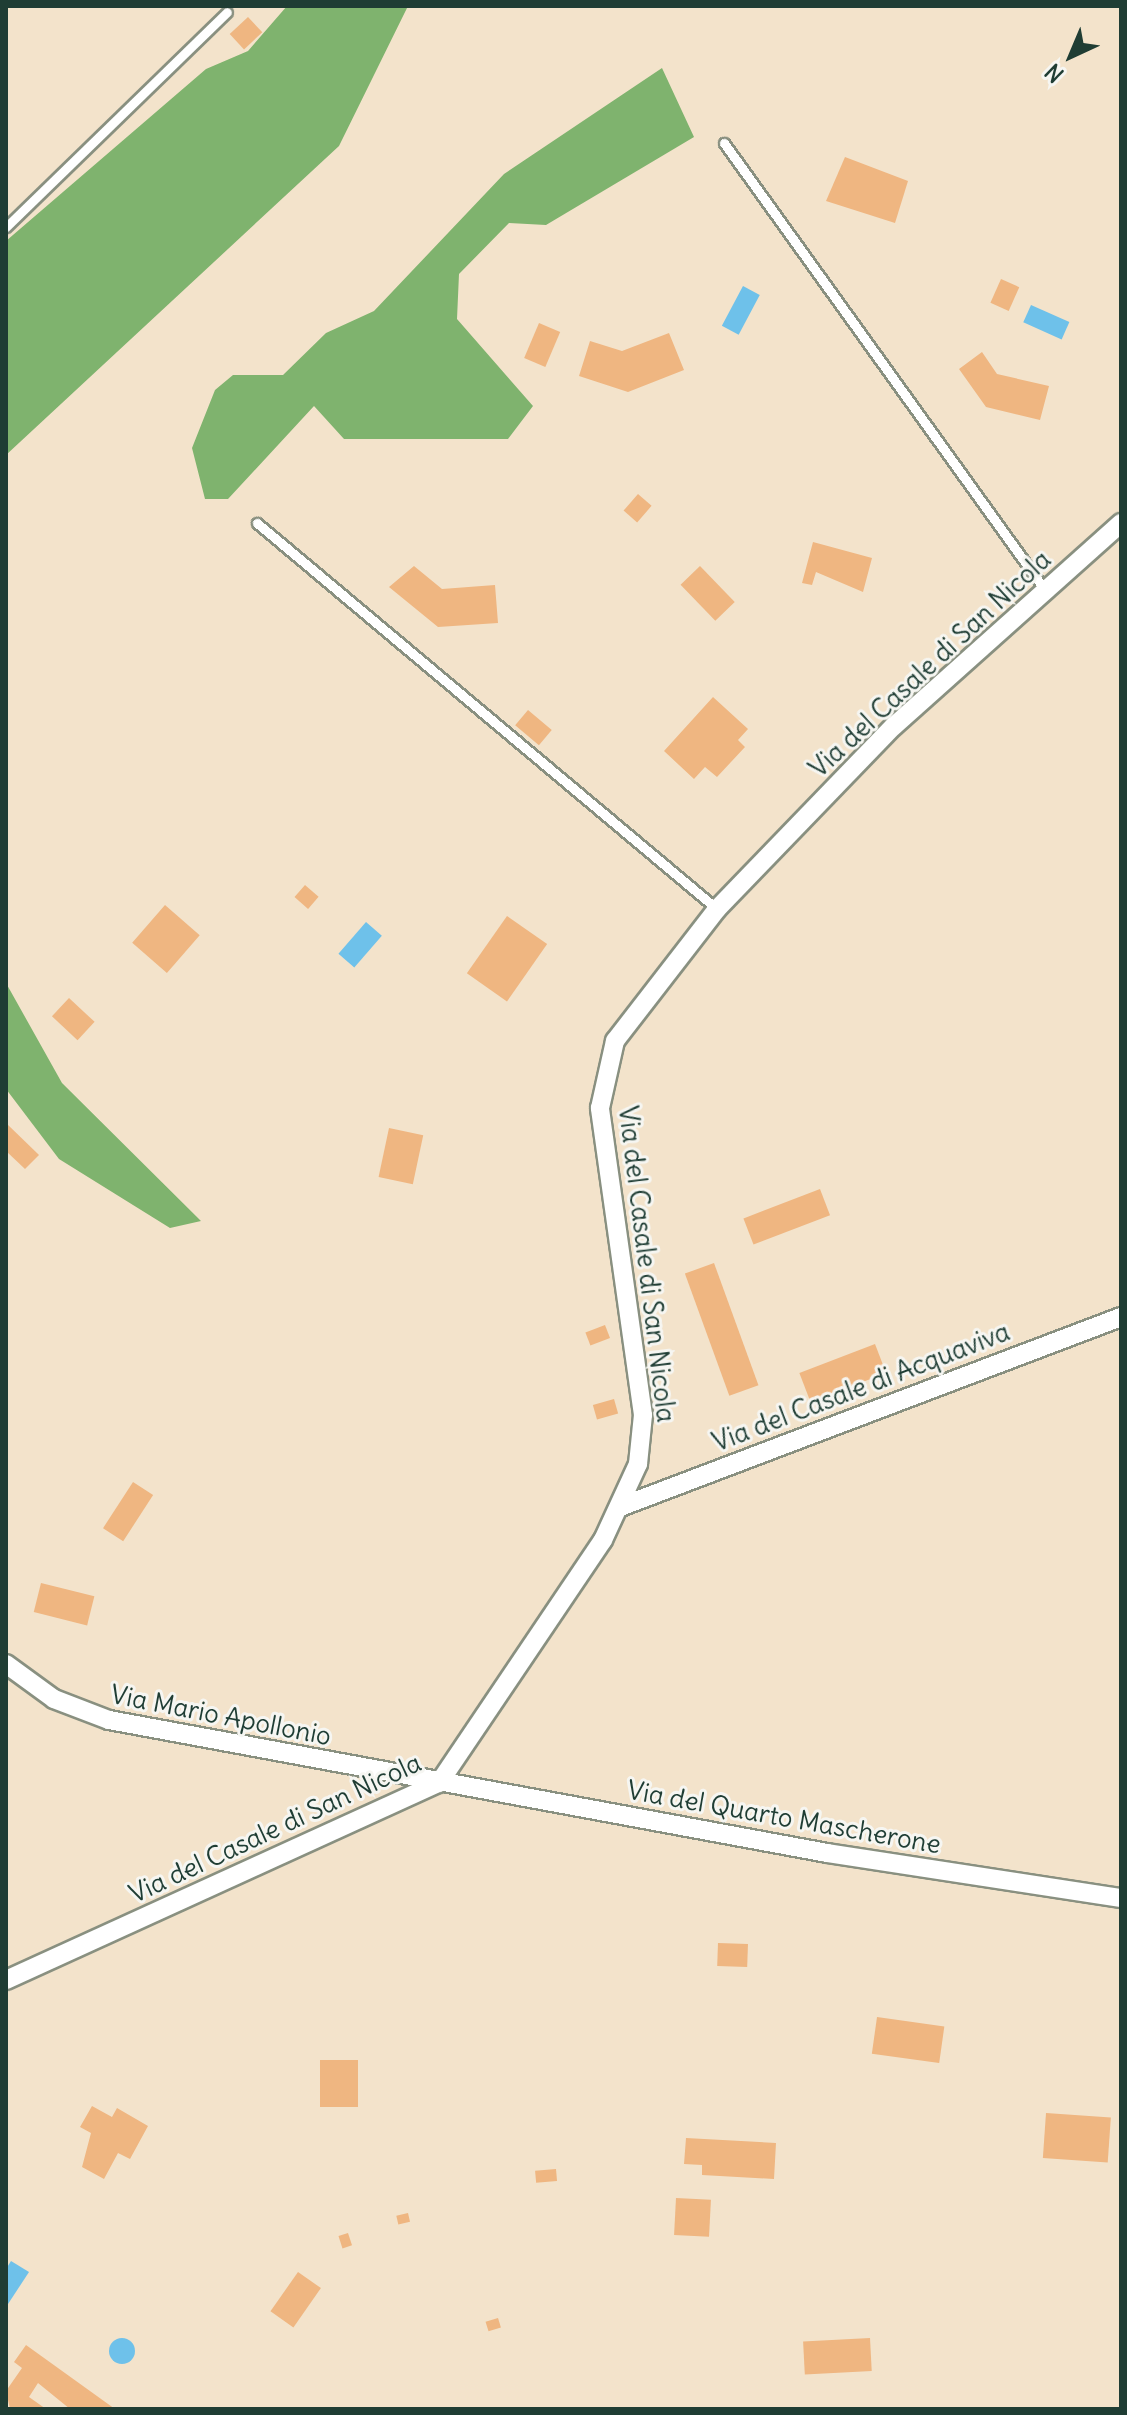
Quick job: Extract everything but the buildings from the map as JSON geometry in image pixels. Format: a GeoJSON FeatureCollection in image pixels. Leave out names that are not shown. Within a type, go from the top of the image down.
{"type":"FeatureCollection","features":[{"type":"Feature","properties":{"kind":"street","name":"Via del Casale di San Nicola"},"geometry":{"type":"LineString","coordinates":[[6,1980],[439,1783],[620,1507],[638,1464],[643,1415],[601,1120],[602,1079],[632,1015],[717,909],[894,726],[1121,523]]}},
{"type":"Feature","properties":{"kind":"street","name":"Via del Casale di Acquaviva"},"geometry":{"type":"LineString","coordinates":[[620,1507],[1121,1317]]}},
{"type":"Feature","properties":{"kind":"street","name":"Via Mario Apollonio"},"geometry":{"type":"LineString","coordinates":[[6,1664],[90,1715],[439,1783]]}},
{"type":"Feature","properties":{"kind":"street","name":"Via del Quarto Mascherone"},"geometry":{"type":"LineString","coordinates":[[439,1783],[1121,1898]]}},
{"type":"Feature","properties":{"kind":"lane"},"geometry":{"type":"LineString","coordinates":[[6,227],[227,12]]}},
{"type":"Feature","properties":{"kind":"lane"},"geometry":{"type":"LineString","coordinates":[[724,143],[1045,590]]}},
{"type":"Feature","properties":{"kind":"lane"},"geometry":{"type":"LineString","coordinates":[[257,523],[717,909]]}},
{"type":"Feature","properties":{"kind":"green space"},"geometry":{"type":"Polygon","coordinates":[[[287,6],[408,6],[339,146],[6,455],[6,241],[206,69],[248,51],[287,6]]]}},
{"type":"Feature","properties":{"kind":"green space"},"geometry":{"type":"Polygon","coordinates":[[[662,68],[694,137],[546,225],[509,223],[459,274],[457,319],[533,406],[508,439],[344,439],[314,406],[228,499],[205,499],[192,448],[215,390],[233,375],[283,375],[326,333],[374,311],[504,174],[662,68]]]}},
{"type":"Feature","properties":{"kind":"green space"},"geometry":{"type":"Polygon","coordinates":[[[6,983],[62,1083],[201,1221],[170,1228],[59,1159],[6,1089],[6,983]]]}},
{"type":"Feature","properties":{"kind":"water"},"geometry":{"type":"Polygon","coordinates":[[[743,286],[760,295],[739,335],[722,326],[743,286]]]}},
{"type":"Feature","properties":{"kind":"water"},"geometry":{"type":"Polygon","coordinates":[[[1031,305],[1069,322],[1062,339],[1023,322],[1031,305]]]}},
{"type":"Feature","properties":{"kind":"water"},"geometry":{"type":"Polygon","coordinates":[[[366,922],[382,936],[354,967],[338,954],[366,922]]]}},
{"type":"Feature","properties":{"kind":"water"},"geometry":{"type":"Polygon","coordinates":[[[11,2261],[29,2272],[8,2304],[6,2269],[11,2261]]]}},
{"type":"Feature","properties":{"kind":"water"},"geometry":{"type":"Polygon","coordinates":[[[122,2338],[131,2342],[135,2351],[131,2360],[122,2364],[113,2360],[109,2351],[113,2342],[122,2338]]]}}]}
